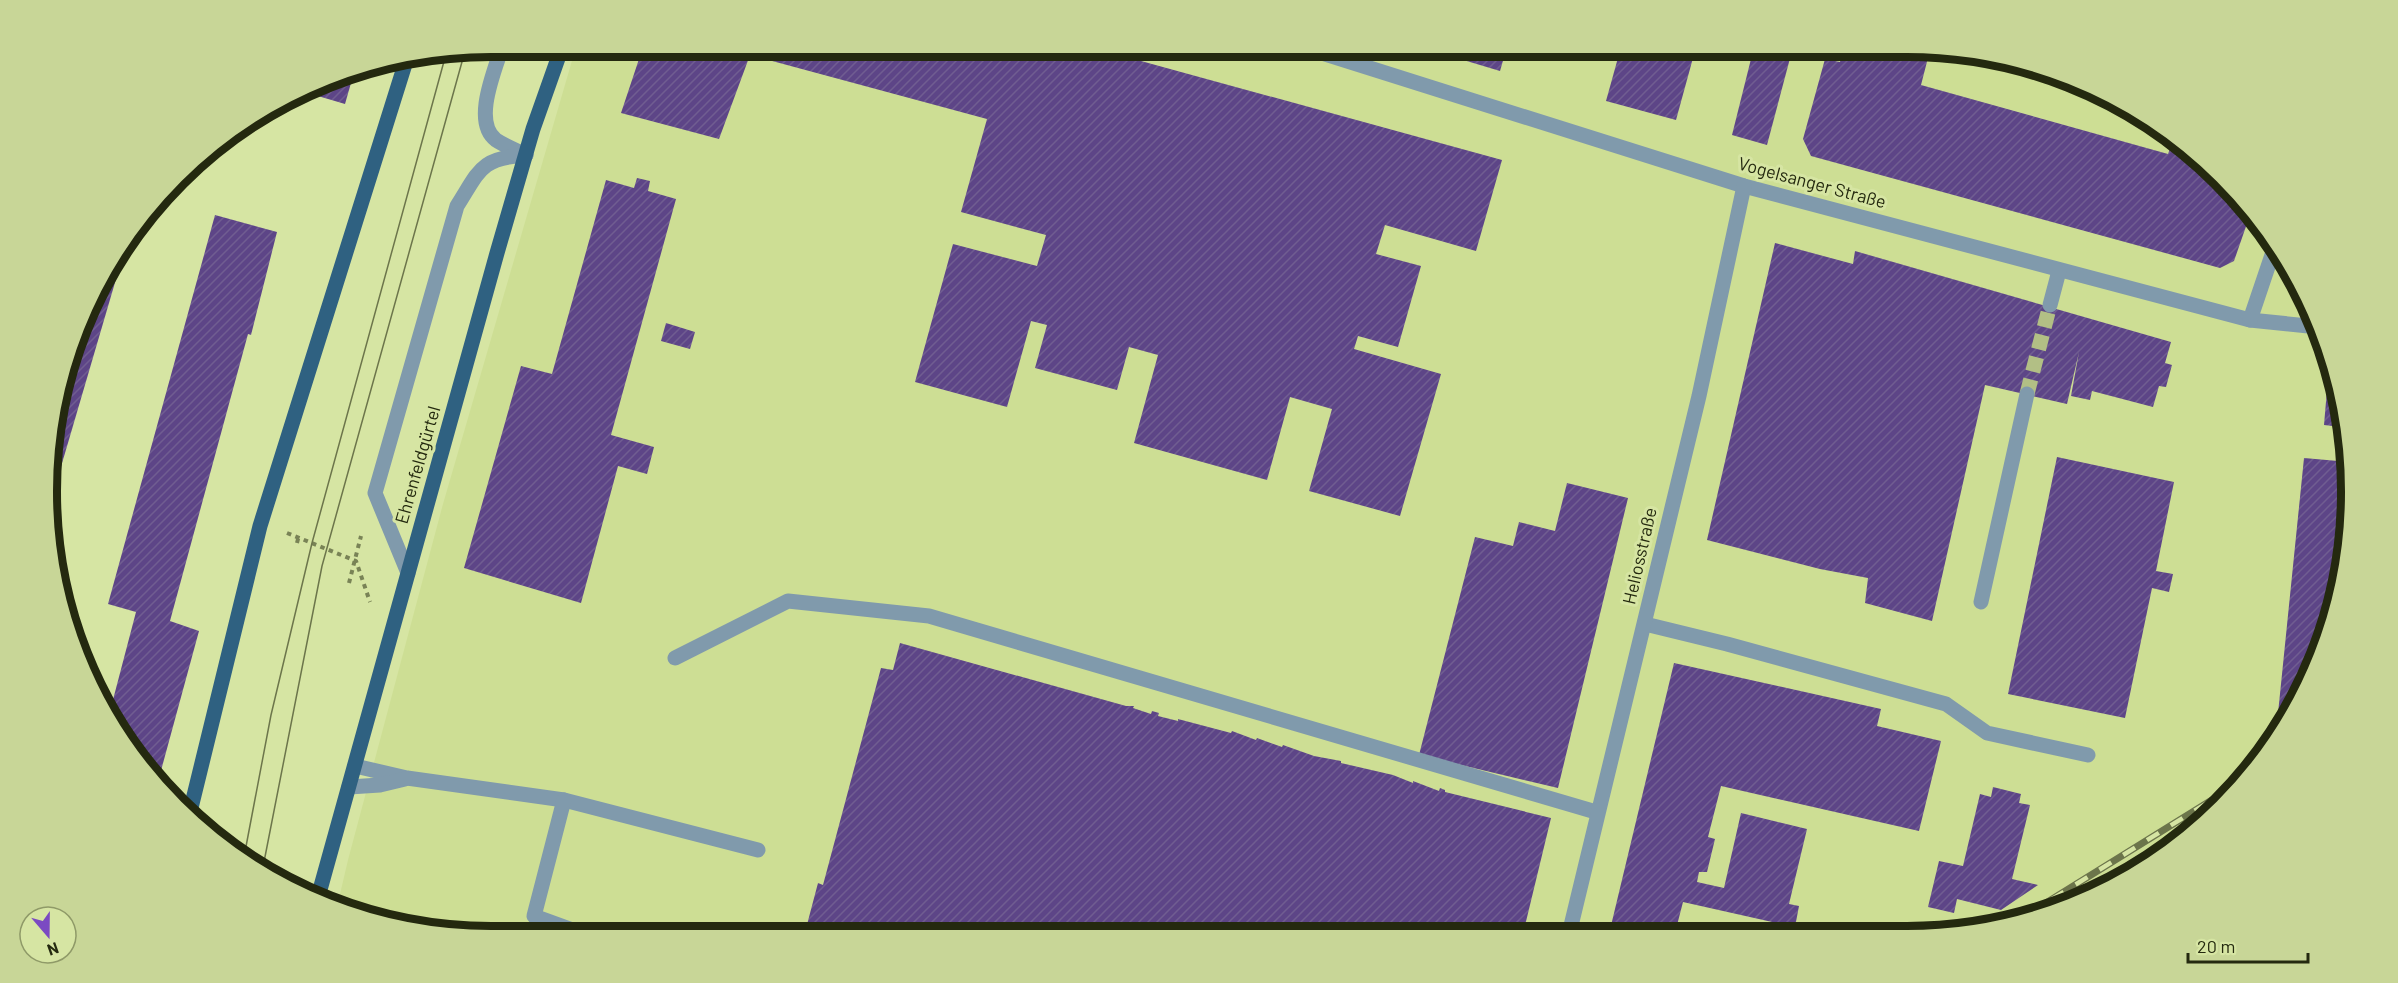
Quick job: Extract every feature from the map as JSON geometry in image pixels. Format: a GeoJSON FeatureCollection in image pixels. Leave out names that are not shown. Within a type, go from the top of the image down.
{"type":"FeatureCollection","features":[{"type":"Feature","properties":{"kind":"main road","name":"Ehrenfeldgürtel"},"geometry":{"type":"LineString","coordinates":[[320,891],[526,155],[558,57]]}},
{"type":"Feature","properties":{"kind":"main road"},"geometry":{"type":"LineString","coordinates":[[192,806],[260,526],[405,66]]}},
{"type":"Feature","properties":{"kind":"street"},"geometry":{"type":"LineString","coordinates":[[499,57],[484,116],[486,128],[495,139],[526,155]]}},
{"type":"Feature","properties":{"kind":"street","name":"Vogelsanger Straße"},"geometry":{"type":"LineString","coordinates":[[1338,57],[1744,186],[2250,320],[2308,326]]}},
{"type":"Feature","properties":{"kind":"street"},"geometry":{"type":"LineString","coordinates":[[408,573],[375,494],[457,206],[482,166],[502,157],[526,155]]}},
{"type":"Feature","properties":{"kind":"street","name":"Heliosstraße"},"geometry":{"type":"LineString","coordinates":[[1571,926],[1596,812],[1645,624],[1699,396],[1744,186]]}},
{"type":"Feature","properties":{"kind":"street"},"geometry":{"type":"LineString","coordinates":[[2250,320],[2272,256]]}},
{"type":"Feature","properties":{"kind":"street"},"geometry":{"type":"LineString","coordinates":[[2050,305],[2060,271]]}},
{"type":"Feature","properties":{"kind":"street"},"geometry":{"type":"LineString","coordinates":[[1981,602],[2027,394]]}},
{"type":"Feature","properties":{"kind":"street"},"geometry":{"type":"LineString","coordinates":[[675,658],[788,600],[928,616],[1596,812]]}},
{"type":"Feature","properties":{"kind":"street"},"geometry":{"type":"LineString","coordinates":[[1645,624],[1946,704],[1987,733],[2088,755]]}},
{"type":"Feature","properties":{"kind":"street"},"geometry":{"type":"LineString","coordinates":[[355,766],[407,778],[564,800],[758,850]]}},
{"type":"Feature","properties":{"kind":"street"},"geometry":{"type":"LineString","coordinates":[[349,787],[380,785],[407,778]]}},
{"type":"Feature","properties":{"kind":"street"},"geometry":{"type":"LineString","coordinates":[[562,926],[534,916],[564,800]]}},
{"type":"Feature","properties":{"kind":"path"},"geometry":{"type":"LineString","coordinates":[[260,526],[299,536],[356,561],[349,583]]}},
{"type":"Feature","properties":{"kind":"path"},"geometry":{"type":"LineString","coordinates":[[297,543],[299,536]]}},
{"type":"Feature","properties":{"kind":"shaded area"},"geometry":{"type":"Polygon","coordinates":[[[573,57],[1906,57],[1991,65],[2073,90],[2124,115],[2148,130],[2193,165],[2233,205],[2268,250],[2283,274],[2308,325],[2333,407],[2341,492],[2333,576],[2308,658],[2283,709],[2268,733],[2214,799],[2148,853],[2124,868],[2073,893],[1991,918],[1906,926],[492,926],[435,922],[379,911],[339,898],[443,504],[573,57]]]}},
{"type":"Feature","properties":{"kind":"building"},"geometry":{"type":"Polygon","coordinates":[[[640,57],[749,57],[719,139],[621,113],[640,57]]]}},
{"type":"Feature","properties":{"kind":"building"},"geometry":{"type":"Polygon","coordinates":[[[757,57],[1126,57],[1502,160],[1476,251],[1385,225],[1376,254],[1421,266],[1398,347],[1358,336],[1354,349],[1441,374],[1400,516],[1309,491],[1332,409],[1290,397],[1267,480],[1134,443],[1158,355],[1129,347],[1117,390],[1035,368],[1047,325],[1031,321],[1007,407],[915,382],[953,244],[1037,266],[1046,235],[961,212],[987,119],[757,57]]]}},
{"type":"Feature","properties":{"kind":"building"},"geometry":{"type":"Polygon","coordinates":[[[1453,57],[1504,57],[1500,71],[1453,57]]]}},
{"type":"Feature","properties":{"kind":"building"},"geometry":{"type":"Polygon","coordinates":[[[1618,57],[1693,57],[1676,120],[1606,101],[1618,57]]]}},
{"type":"Feature","properties":{"kind":"building"},"geometry":{"type":"Polygon","coordinates":[[[1752,57],[1790,57],[1767,145],[1732,135],[1752,57]]]}},
{"type":"Feature","properties":{"kind":"building"},"geometry":{"type":"Polygon","coordinates":[[[1841,57],[1928,58],[1921,85],[2168,154],[2171,147],[2214,184],[2247,223],[2234,261],[2220,268],[1811,156],[1803,139],[1825,59],[1840,62],[1841,57]]]}},
{"type":"Feature","properties":{"kind":"building"},"geometry":{"type":"Polygon","coordinates":[[[352,80],[345,104],[314,95],[352,80]]]}},
{"type":"Feature","properties":{"kind":"building"},"geometry":{"type":"Polygon","coordinates":[[[637,178],[650,181],[648,191],[676,199],[611,435],[654,447],[647,474],[618,466],[581,603],[464,568],[521,366],[552,374],[606,180],[634,188],[637,178]]]}},
{"type":"Feature","properties":{"kind":"building"},"geometry":{"type":"Polygon","coordinates":[[[215,215],[277,232],[251,335],[248,334],[170,621],[199,631],[160,772],[130,733],[112,703],[136,612],[108,604],[215,215]]]}},
{"type":"Feature","properties":{"kind":"building"},"geometry":{"type":"Polygon","coordinates":[[[1775,243],[1853,264],[1855,251],[2171,342],[2165,363],[2172,365],[2166,387],[2159,386],[2153,407],[2092,391],[2090,400],[2071,396],[2079,352],[2067,404],[1985,385],[1932,621],[1865,603],[1868,578],[1820,569],[1707,540],[1775,243]]]}},
{"type":"Feature","properties":{"kind":"building"},"geometry":{"type":"Polygon","coordinates":[[[120,266],[57,479],[65,407],[72,379],[90,325],[120,266]]]}},
{"type":"Feature","properties":{"kind":"building"},"geometry":{"type":"Polygon","coordinates":[[[666,323],[695,332],[690,349],[661,341],[666,323]]]}},
{"type":"Feature","properties":{"kind":"building"},"geometry":{"type":"Polygon","coordinates":[[[2327,385],[2336,426],[2324,425],[2327,385]]]}},
{"type":"Feature","properties":{"kind":"building"},"geometry":{"type":"Polygon","coordinates":[[[2339,452],[2340,520],[2333,576],[2308,658],[2278,718],[2304,458],[2338,461],[2339,452]]]}},
{"type":"Feature","properties":{"kind":"building"},"geometry":{"type":"Polygon","coordinates":[[[2057,457],[2174,482],[2156,571],[2173,574],[2169,592],[2152,588],[2125,718],[2008,694],[2057,457]]]}},
{"type":"Feature","properties":{"kind":"building"},"geometry":{"type":"Polygon","coordinates":[[[1567,483],[1628,498],[1558,788],[1419,755],[1475,537],[1513,546],[1519,522],[1555,531],[1567,483]]]}},
{"type":"Feature","properties":{"kind":"building"},"geometry":{"type":"Polygon","coordinates":[[[900,643],[1126,706],[1134,706],[1133,708],[1151,714],[1152,711],[1159,713],[1158,716],[1231,733],[1232,731],[1314,756],[1393,775],[1439,791],[1440,788],[1445,792],[1551,818],[1525,926],[807,926],[818,883],[823,885],[881,668],[893,670],[900,643]]]}},
{"type":"Feature","properties":{"kind":"building"},"geometry":{"type":"Polygon","coordinates":[[[1674,663],[1881,709],[1877,726],[1941,741],[1919,831],[1721,786],[1708,837],[1715,839],[1707,872],[1699,872],[1697,882],[1724,888],[1741,813],[1807,829],[1789,904],[1799,906],[1795,926],[1683,902],[1677,926],[1611,926],[1674,663]]]}},
{"type":"Feature","properties":{"kind":"building"},"geometry":{"type":"Polygon","coordinates":[[[1993,787],[2021,794],[2019,803],[2030,805],[2012,879],[2038,885],[2001,910],[1957,899],[1954,913],[1928,907],[1939,861],[1963,866],[1980,794],[1991,797],[1993,787]]]}},
{"type":"Feature","properties":{"kind":"tunnel"},"geometry":{"type":"LineString","coordinates":[[2027,394],[2050,305]]}},
{"type":"Feature","properties":{"kind":"tram line"},"geometry":{"type":"LineString","coordinates":[[264,862],[322,566],[463,58]]}},
{"type":"Feature","properties":{"kind":"tram line"},"geometry":{"type":"LineString","coordinates":[[245,850],[271,715],[312,543],[444,60]]}},
{"type":"Feature","properties":{"kind":"railway"},"geometry":{"type":"LineString","coordinates":[[2045,903],[2215,798]]}}]}
